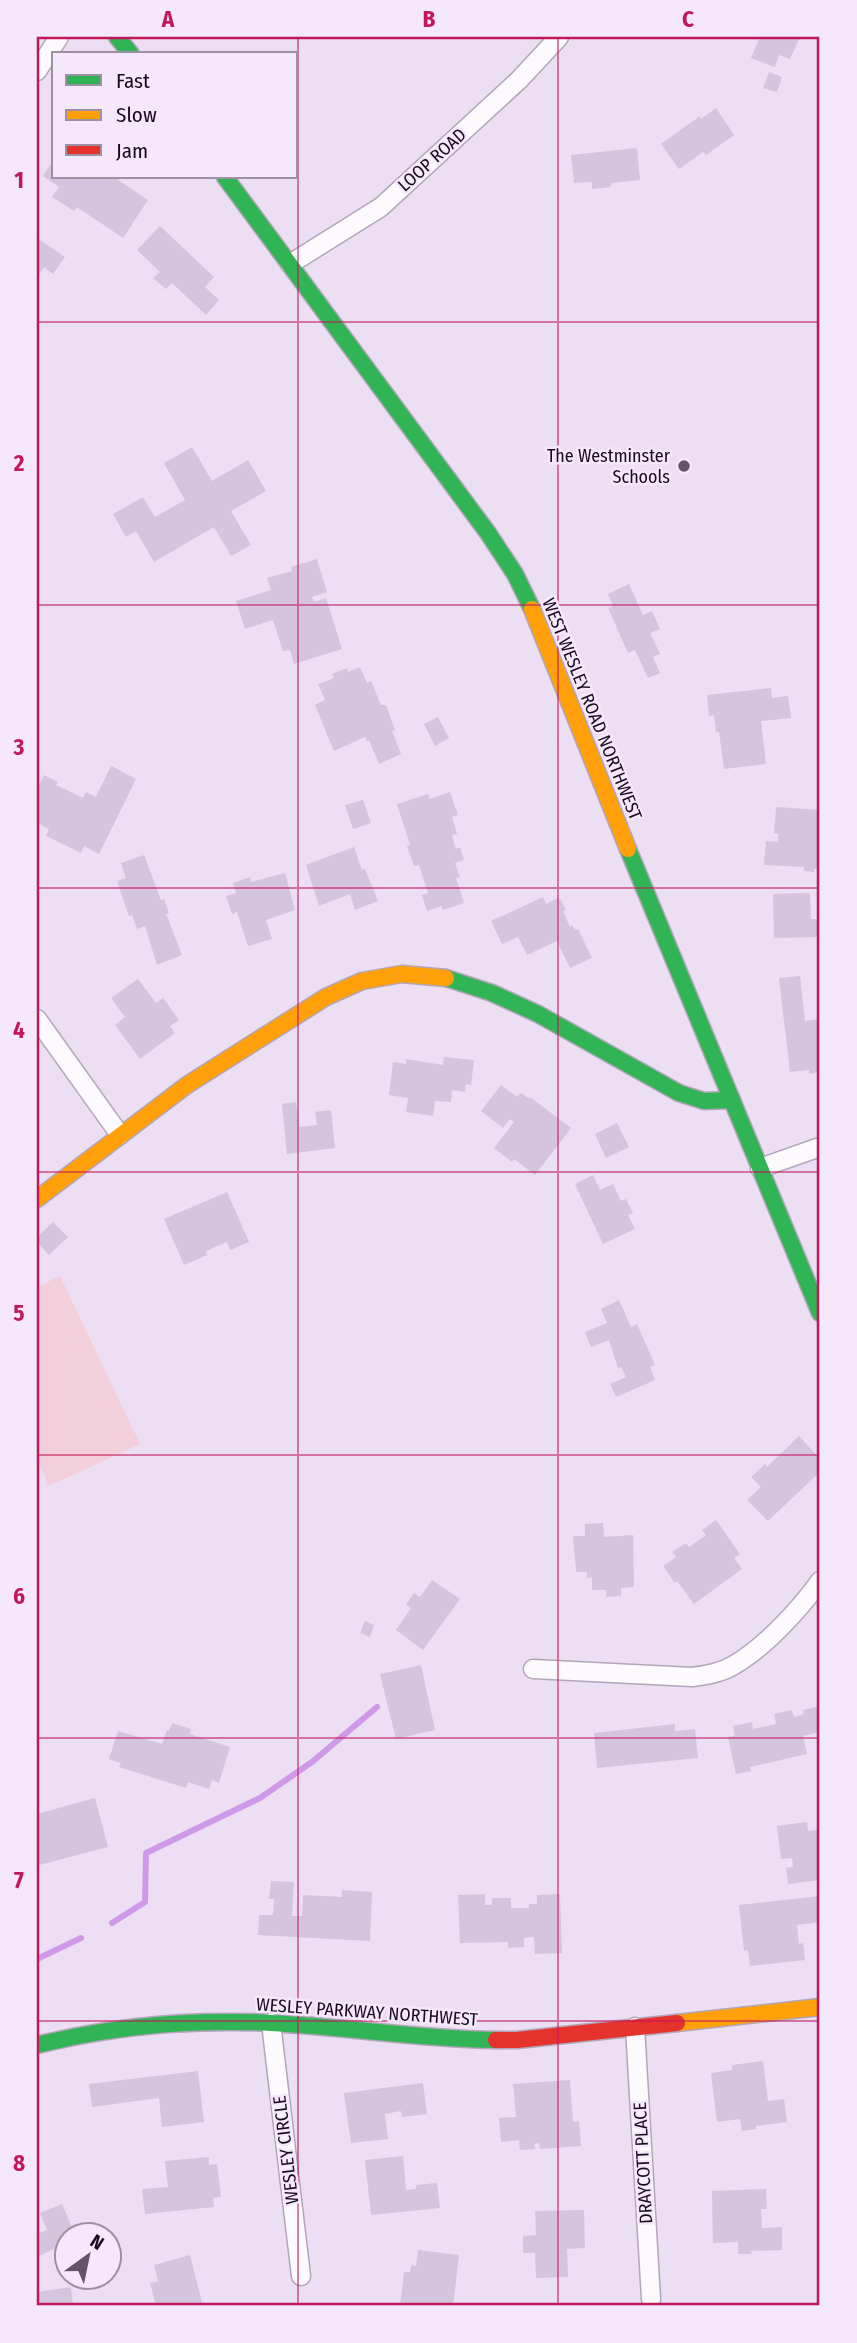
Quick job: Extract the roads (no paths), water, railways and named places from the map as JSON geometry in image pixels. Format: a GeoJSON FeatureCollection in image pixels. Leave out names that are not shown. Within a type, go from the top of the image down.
{"type":"FeatureCollection","features":[{"type":"Feature","properties":{"kind":"street"},"geometry":{"type":"LineString","coordinates":[[37,71],[59,37]]}},
{"type":"Feature","properties":{"kind":"street"},"geometry":{"type":"LineString","coordinates":[[117,37],[129,52]]}},
{"type":"Feature","properties":{"kind":"street","name":"LOOP ROAD"},"geometry":{"type":"LineString","coordinates":[[290,264],[381,207],[519,80],[559,37]]}},
{"type":"Feature","properties":{"kind":"street","name":"WEST WESLEY ROAD NORTHWEST"},"geometry":{"type":"LineString","coordinates":[[226,178],[481,522],[515,574],[543,632],[640,881],[820,1313]]}},
{"type":"Feature","properties":{"kind":"street"},"geometry":{"type":"LineString","coordinates":[[37,1199],[187,1086],[326,997],[362,981],[402,974],[442,977],[492,993],[537,1014],[679,1093],[704,1101],[732,1100]]}},
{"type":"Feature","properties":{"kind":"street"},"geometry":{"type":"LineString","coordinates":[[37,1019],[120,1135]]}},
{"type":"Feature","properties":{"kind":"street"},"geometry":{"type":"LineString","coordinates":[[760,1168],[820,1147]]}},
{"type":"Feature","properties":{"kind":"street"},"geometry":{"type":"LineString","coordinates":[[533,1669],[692,1677],[714,1674],[735,1665],[762,1643],[788,1619],[820,1581]]}},
{"type":"Feature","properties":{"kind":"street","name":"WESLEY PARKWAY NORTHWEST"},"geometry":{"type":"LineString","coordinates":[[37,2045],[73,2036],[139,2026],[205,2022],[271,2023],[442,2039],[517,2040],[820,2007]]}},
{"type":"Feature","properties":{"kind":"street","name":"WESLEY CIRCLE"},"geometry":{"type":"LineString","coordinates":[[271,2023],[301,2276]]}},
{"type":"Feature","properties":{"kind":"street","name":"DRAYCOTT PLACE"},"geometry":{"type":"LineString","coordinates":[[635,2026],[651,2299]]}},
{"type":"Feature","properties":{"kind":"waterway"},"geometry":{"type":"LineString","coordinates":[[112,1923],[145,1902],[146,1853],[260,1798],[312,1762],[377,1707]]}},
{"type":"Feature","properties":{"kind":"waterway"},"geometry":{"type":"LineString","coordinates":[[37,1959],[81,1938]]}},
{"type":"Feature","properties":{"kind":"place","name":"The Westminster Schools"},"geometry":{"type":"Point","coordinates":[684,466]}}]}
